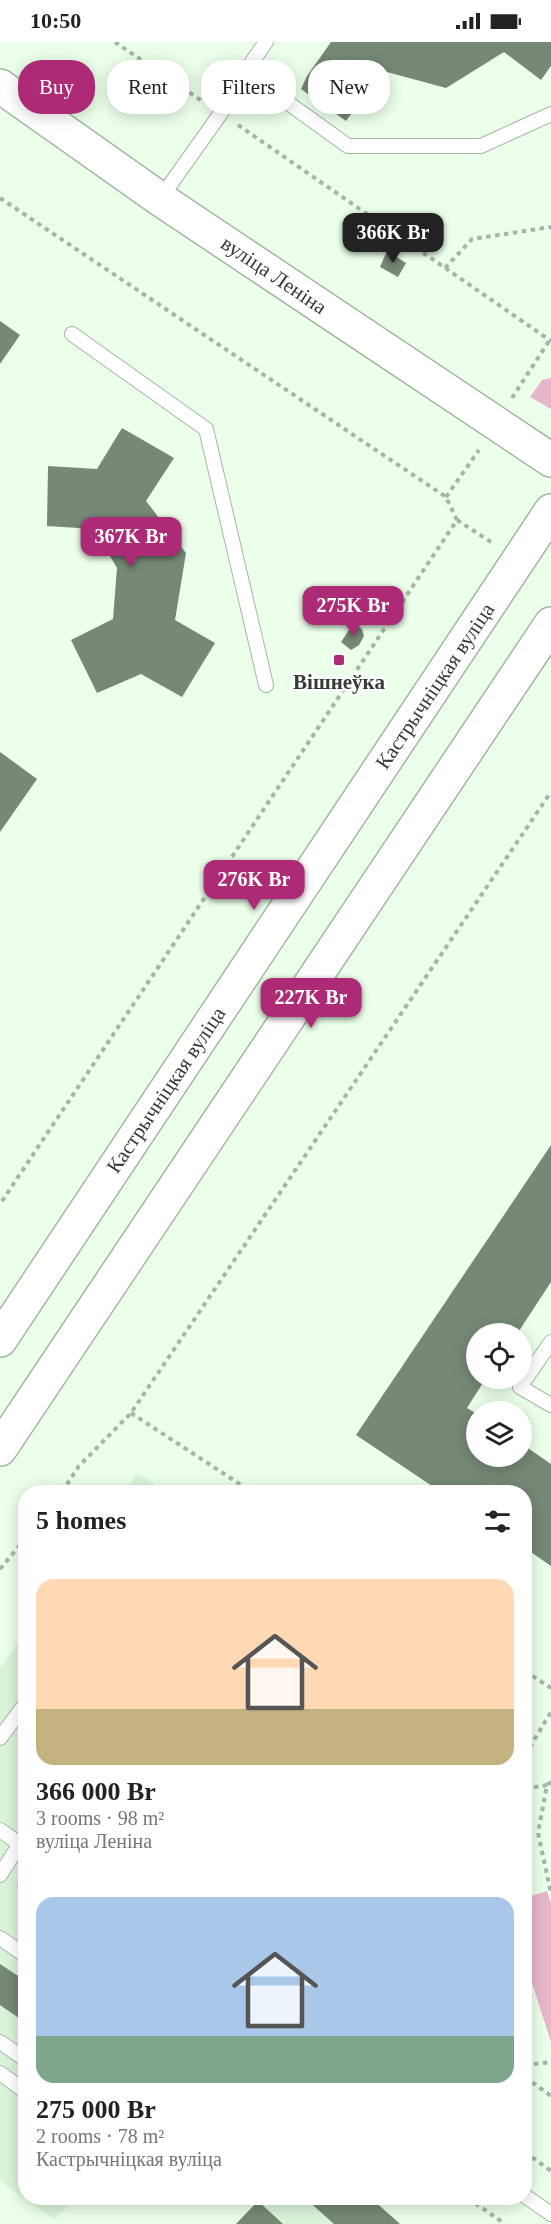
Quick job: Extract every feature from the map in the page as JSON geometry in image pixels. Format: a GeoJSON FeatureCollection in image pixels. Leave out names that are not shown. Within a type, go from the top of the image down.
{"type":"FeatureCollection","features":[{"type":"Feature","properties":{"kind":"main road","name":"вуліца Леніна"},"geometry":{"type":"LineString","coordinates":[[0,86],[160,199],[551,460]]}},
{"type":"Feature","properties":{"kind":"main road","name":"Кастрычніцкая вуліца"},"geometry":{"type":"LineString","coordinates":[[0,1340],[551,511]]}},
{"type":"Feature","properties":{"kind":"main road"},"geometry":{"type":"LineString","coordinates":[[0,1449],[551,624]]}},
{"type":"Feature","properties":{"kind":"lane"},"geometry":{"type":"LineString","coordinates":[[253,60],[266,42]]}},
{"type":"Feature","properties":{"kind":"lane"},"geometry":{"type":"LineString","coordinates":[[296,109],[348,146],[481,146],[551,114]]}},
{"type":"Feature","properties":{"kind":"lane"},"geometry":{"type":"LineString","coordinates":[[160,199],[220,114]]}},
{"type":"Feature","properties":{"kind":"lane"},"geometry":{"type":"LineString","coordinates":[[72,334],[206,429],[266,685]]}},
{"type":"Feature","properties":{"kind":"lane"},"geometry":{"type":"LineString","coordinates":[[551,1342],[520,1387],[551,1405]]}},
{"type":"Feature","properties":{"kind":"lane"},"geometry":{"type":"LineString","coordinates":[[0,1738],[18,1714]]}},
{"type":"Feature","properties":{"kind":"lane"},"geometry":{"type":"LineString","coordinates":[[0,1830],[18,1840]]}},
{"type":"Feature","properties":{"kind":"lane"},"geometry":{"type":"LineString","coordinates":[[0,1875],[18,1852]]}},
{"type":"Feature","properties":{"kind":"lane"},"geometry":{"type":"LineString","coordinates":[[0,1938],[18,1950]]}},
{"type":"Feature","properties":{"kind":"lane"},"geometry":{"type":"LineString","coordinates":[[0,2042],[18,2054]]}},
{"type":"Feature","properties":{"kind":"lane"},"geometry":{"type":"LineString","coordinates":[[0,2073],[18,2086]]}},
{"type":"Feature","properties":{"kind":"lane"},"geometry":{"type":"LineString","coordinates":[[532,2201],[551,2214]]}},
{"type":"Feature","properties":{"kind":"path"},"geometry":{"type":"LineString","coordinates":[[115,42],[201,100]]}},
{"type":"Feature","properties":{"kind":"path"},"geometry":{"type":"LineString","coordinates":[[222,114],[551,341]]}},
{"type":"Feature","properties":{"kind":"path"},"geometry":{"type":"LineString","coordinates":[[0,198],[446,497],[457,520],[0,1204]]}},
{"type":"Feature","properties":{"kind":"path"},"geometry":{"type":"LineString","coordinates":[[445,268],[472,239],[551,227]]}},
{"type":"Feature","properties":{"kind":"path"},"geometry":{"type":"LineString","coordinates":[[67,1485],[79,1467],[130,1413],[551,792]]}},
{"type":"Feature","properties":{"kind":"path"},"geometry":{"type":"LineString","coordinates":[[130,1413],[241,1485]]}},
{"type":"Feature","properties":{"kind":"path"},"geometry":{"type":"LineString","coordinates":[[0,1569],[18,1548]]}},
{"type":"Feature","properties":{"kind":"path"},"geometry":{"type":"LineString","coordinates":[[532,1676],[551,1688]]}},
{"type":"Feature","properties":{"kind":"path"},"geometry":{"type":"LineString","coordinates":[[532,1743],[551,1712]]}},
{"type":"Feature","properties":{"kind":"path"},"geometry":{"type":"LineString","coordinates":[[532,1788],[549,1784],[538,1833],[551,1893]]}},
{"type":"Feature","properties":{"kind":"path"},"geometry":{"type":"LineString","coordinates":[[532,2064],[551,2062]]}},
{"type":"Feature","properties":{"kind":"path"},"geometry":{"type":"LineString","coordinates":[[532,2082],[551,2096]]}},
{"type":"Feature","properties":{"kind":"path"},"geometry":{"type":"LineString","coordinates":[[532,2157],[551,2171]]}},
{"type":"Feature","properties":{"kind":"path"},"geometry":{"type":"LineString","coordinates":[[478,2205],[505,2224]]}},
{"type":"Feature","properties":{"kind":"shaded area"},"geometry":{"type":"Polygon","coordinates":[[[551,378],[551,409],[530,397],[542,380],[551,378]]]}},
{"type":"Feature","properties":{"kind":"shaded area"},"geometry":{"type":"Polygon","coordinates":[[[138,1473],[155,1485],[129,1485],[138,1473]]]}},
{"type":"Feature","properties":{"kind":"shaded area"},"geometry":{"type":"Polygon","coordinates":[[[18,1642],[18,2194],[0,2181],[0,1668],[18,1642]]]}},
{"type":"Feature","properties":{"kind":"shaded area"},"geometry":{"type":"Polygon","coordinates":[[[547,1891],[551,1904],[551,2042],[532,1983],[532,1896],[547,1891]]]}},
{"type":"Feature","properties":{"kind":"shaded area"},"geometry":{"type":"Polygon","coordinates":[[[34,2205],[69,2205],[54,2219],[34,2205]]]}},
{"type":"Feature","properties":{"kind":"shaded area"},"geometry":{"type":"Polygon","coordinates":[[[255,2205],[379,2205],[400,2224],[236,2224],[255,2205]]]}},
{"type":"Feature","properties":{"kind":"building"},"geometry":{"type":"Polygon","coordinates":[[[331,42],[551,42],[551,66],[541,80],[504,52],[446,88],[390,73],[390,60],[318,60],[331,42]]]}},
{"type":"Feature","properties":{"kind":"building"},"geometry":{"type":"Polygon","coordinates":[[[308,75],[308,94],[301,89],[308,75]]]}},
{"type":"Feature","properties":{"kind":"building"},"geometry":{"type":"Polygon","coordinates":[[[336,114],[351,114],[346,121],[336,114]]]}},
{"type":"Feature","properties":{"kind":"building"},"geometry":{"type":"Polygon","coordinates":[[[387,251],[406,263],[398,277],[380,267],[387,251]]]}},
{"type":"Feature","properties":{"kind":"building"},"geometry":{"type":"Polygon","coordinates":[[[0,321],[20,335],[0,364],[0,321]]]}},
{"type":"Feature","properties":{"kind":"building"},"geometry":{"type":"Polygon","coordinates":[[[122,428],[174,458],[146,501],[186,553],[175,620],[215,643],[182,697],[141,674],[97,693],[71,640],[113,619],[117,568],[94,529],[47,526],[48,466],[97,469],[122,428]]]}},
{"type":"Feature","properties":{"kind":"building"},"geometry":{"type":"Polygon","coordinates":[[[353,624],[362,629],[364,636],[359,645],[351,650],[341,642],[353,624]]]}},
{"type":"Feature","properties":{"kind":"building"},"geometry":{"type":"Polygon","coordinates":[[[0,752],[37,779],[0,832],[0,752]]]}},
{"type":"Feature","properties":{"kind":"building"},"geometry":{"type":"Polygon","coordinates":[[[551,1145],[551,1282],[524,1323],[466,1323],[466,1389],[479,1389],[471,1401],[466,1401],[466,1467],[532,1467],[532,1451],[551,1464],[551,1566],[532,1553],[532,1485],[431,1485],[356,1435],[551,1145]]]}},
{"type":"Feature","properties":{"kind":"building"},"geometry":{"type":"Polygon","coordinates":[[[0,1964],[18,1976],[18,2017],[0,2005],[0,1964]]]}},
{"type":"Feature","properties":{"kind":"building"},"geometry":{"type":"Polygon","coordinates":[[[254,2205],[262,2205],[283,2224],[236,2224],[254,2205]]]}},
{"type":"Feature","properties":{"kind":"building"},"geometry":{"type":"Polygon","coordinates":[[[313,2205],[379,2205],[400,2224],[334,2224],[313,2205]]]}},
{"type":"Feature","properties":{"kind":"place","name":"Вішнеўка"},"geometry":{"type":"Point","coordinates":[339,660]}}]}
